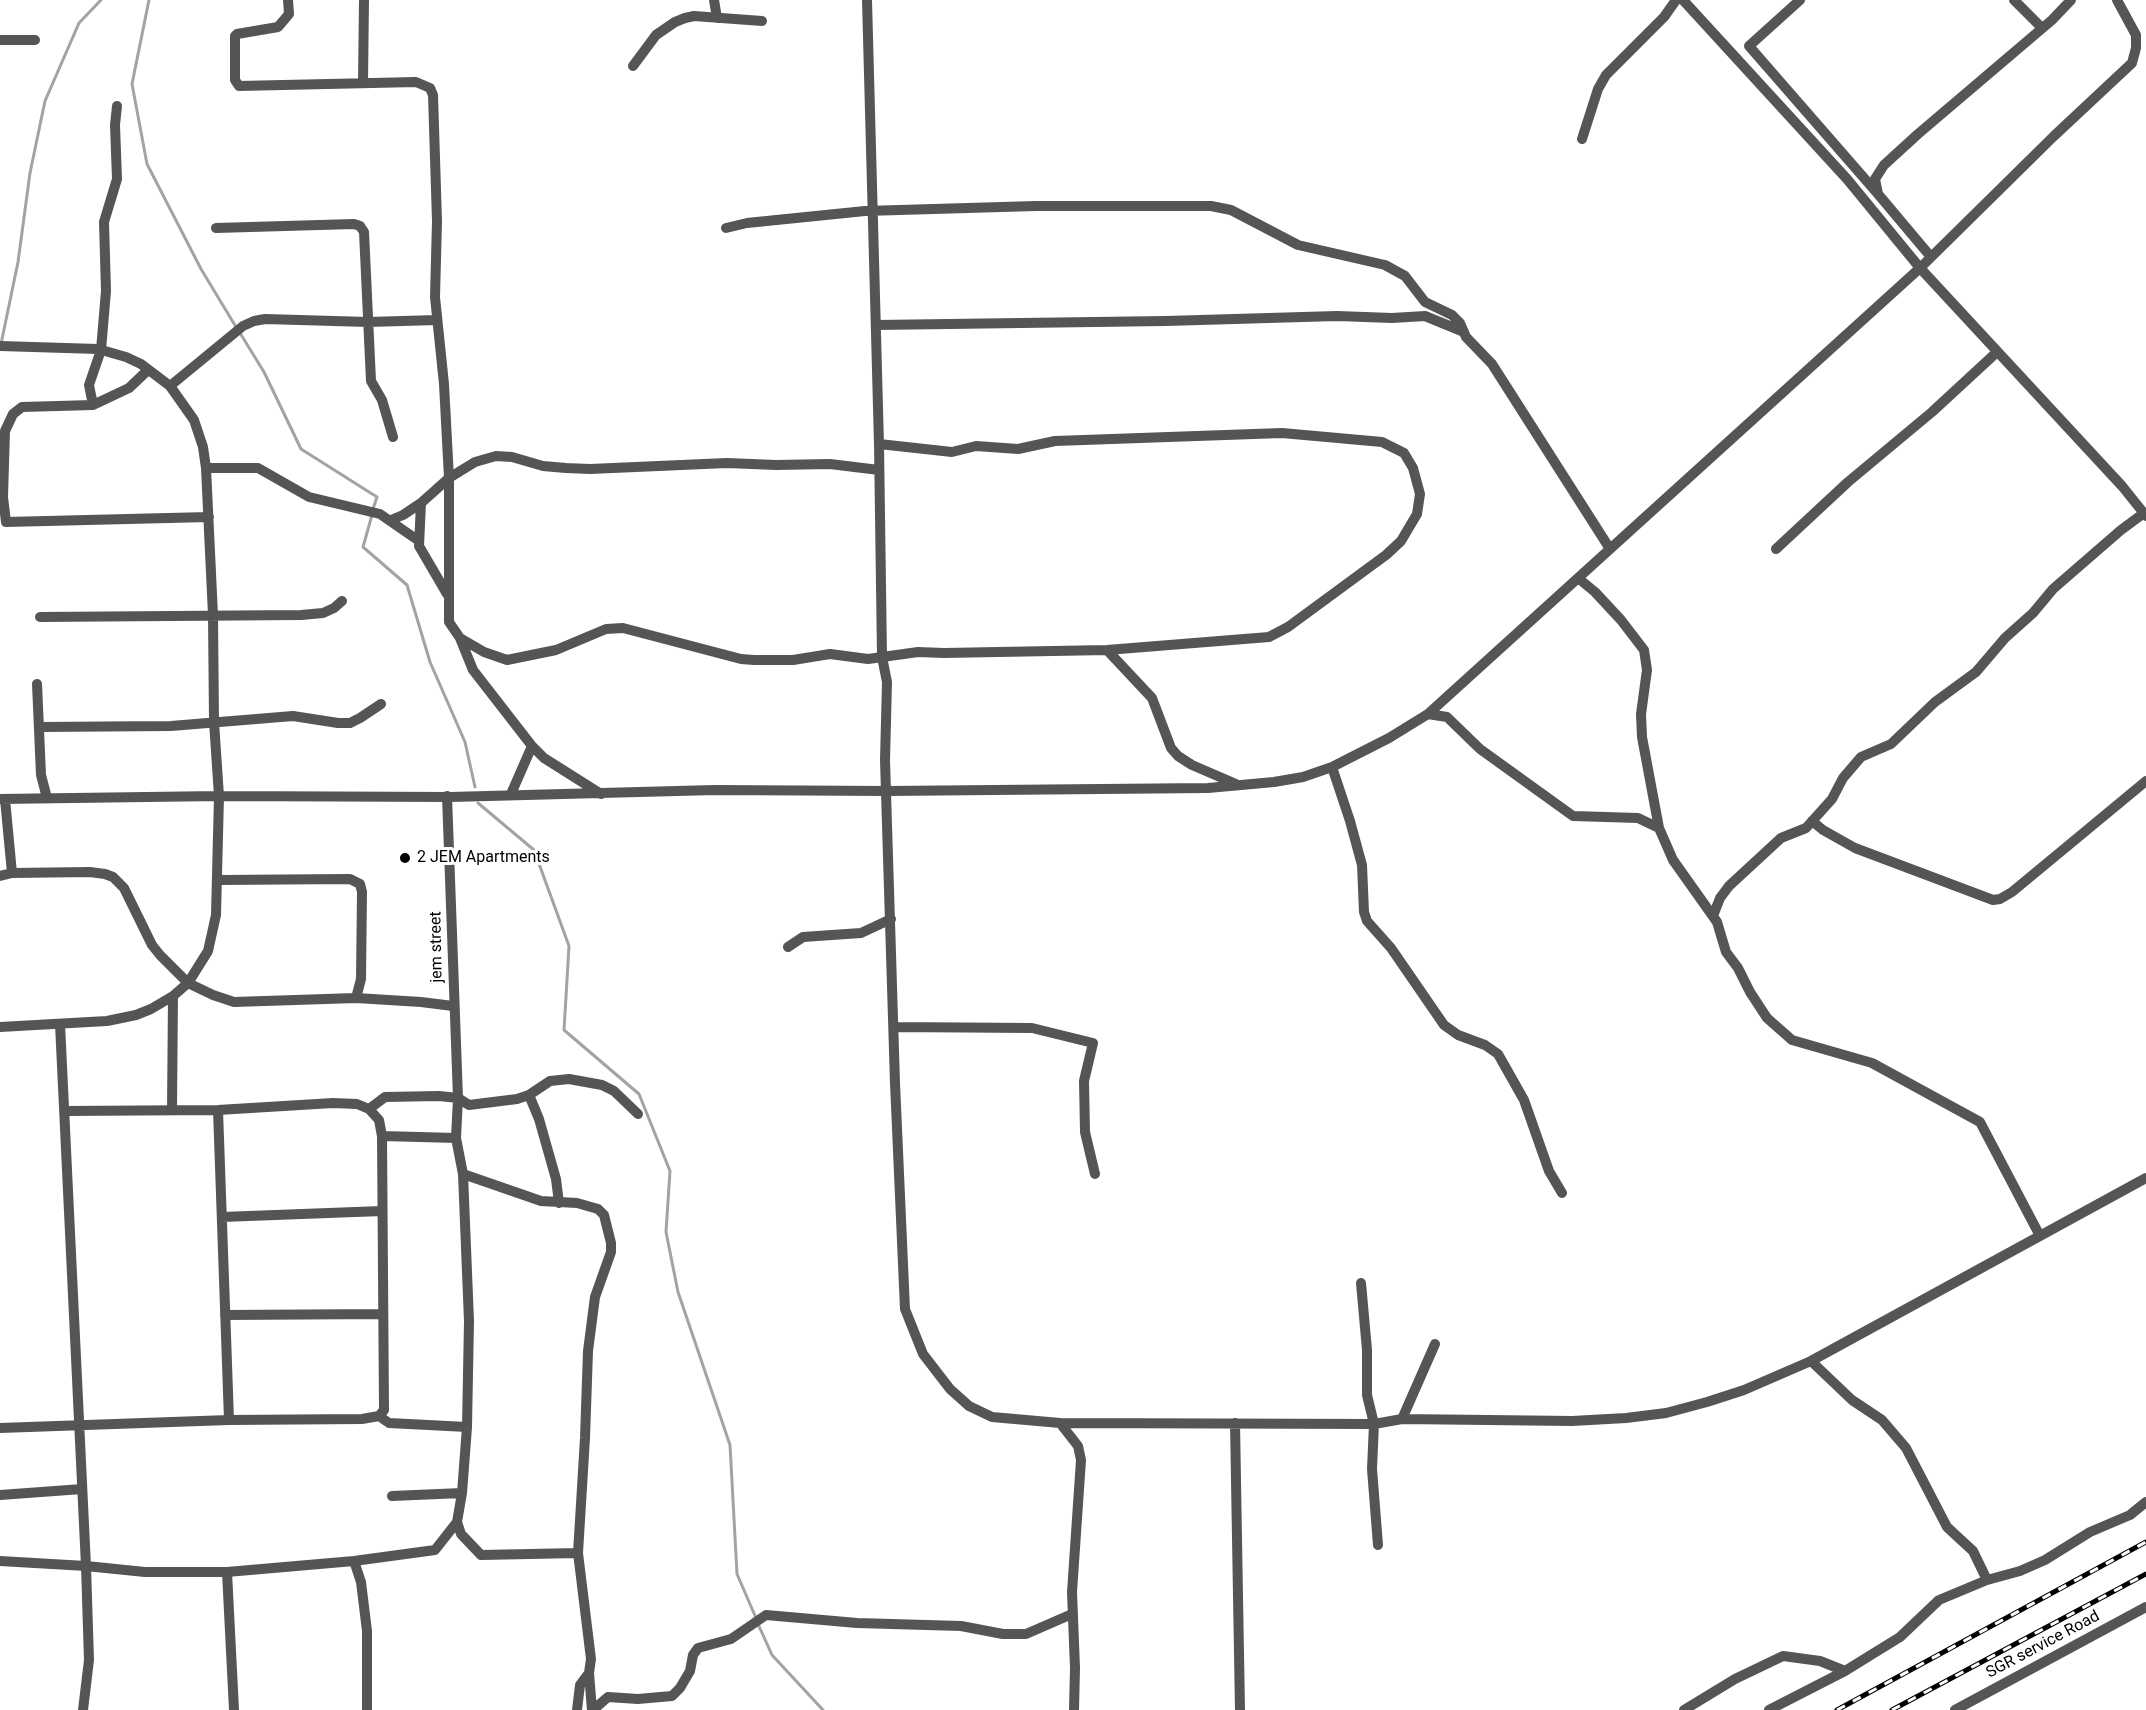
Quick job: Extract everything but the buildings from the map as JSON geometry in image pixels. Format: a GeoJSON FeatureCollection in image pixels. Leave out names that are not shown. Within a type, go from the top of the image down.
{"type":"FeatureCollection","features":[{"type":"Feature","properties":{"kind":"street"},"geometry":{"type":"LineString","coordinates":[[288,0],[289,14],[278,27],[235,36],[235,80],[239,86],[246,88],[363,82],[417,82],[430,88],[433,95],[437,221],[435,297],[444,384],[449,478],[449,622],[460,638],[473,670],[532,746],[544,758],[571,777],[601,794]]}},
{"type":"Feature","properties":{"kind":"street"},"geometry":{"type":"LineString","coordinates":[[363,82],[364,0]]}},
{"type":"Feature","properties":{"kind":"street"},"geometry":{"type":"LineString","coordinates":[[714,0],[717,18]]}},
{"type":"Feature","properties":{"kind":"street"},"geometry":{"type":"LineString","coordinates":[[867,0],[879,444],[882,657],[887,682],[885,760],[905,1309],[923,1354],[950,1389],[969,1407],[992,1417],[1060,1423],[1374,1424],[1402,1419],[1572,1422],[1666,1413],[1744,1390],[1811,1361],[2146,1178]]}},
{"type":"Feature","properties":{"kind":"street"},"geometry":{"type":"LineString","coordinates":[[1582,139],[1598,89],[1606,75],[1664,17],[1677,0]]}},
{"type":"Feature","properties":{"kind":"street"},"geometry":{"type":"LineString","coordinates":[[1683,0],[1847,179],[1920,268],[2122,486],[2145,514],[2053,589],[2033,613],[2005,638],[1976,672],[1935,702],[1891,744],[1861,757],[1843,778],[1832,799],[1803,830],[1778,841],[1729,886],[1720,898],[1713,916]]}},
{"type":"Feature","properties":{"kind":"street"},"geometry":{"type":"LineString","coordinates":[[1800,0],[1749,46],[1931,257]]}},
{"type":"Feature","properties":{"kind":"street"},"geometry":{"type":"LineString","coordinates":[[2014,0],[2042,28]]}},
{"type":"Feature","properties":{"kind":"street"},"geometry":{"type":"LineString","coordinates":[[1878,194],[1875,179],[1884,165],[2042,28],[2071,0]]}},
{"type":"Feature","properties":{"kind":"street"},"geometry":{"type":"LineString","coordinates":[[12,873],[3,799],[447,796],[715,790],[1208,788],[1303,777],[1332,767],[1389,738],[1428,714],[1920,268],[2132,63],[2136,48],[2136,35],[2117,0]]}},
{"type":"Feature","properties":{"kind":"street"},"geometry":{"type":"LineString","coordinates":[[633,66],[656,35],[675,22],[694,16],[762,21]]}},
{"type":"Feature","properties":{"kind":"street"},"geometry":{"type":"LineString","coordinates":[[0,40],[35,40]]}},
{"type":"Feature","properties":{"kind":"street"},"geometry":{"type":"LineString","coordinates":[[93,405],[89,385],[101,350],[106,291],[104,222],[117,179],[115,125],[117,106]]}},
{"type":"Feature","properties":{"kind":"street"},"geometry":{"type":"LineString","coordinates":[[726,228],[747,223],[873,211],[1036,206],[1223,207],[1298,245],[1392,268],[1405,276],[1425,302],[1456,318],[1471,342],[1492,364],[1611,549]]}},
{"type":"Feature","properties":{"kind":"street"},"geometry":{"type":"LineString","coordinates":[[216,228],[354,224],[360,226],[364,232],[371,381],[382,400],[393,437]]}},
{"type":"Feature","properties":{"kind":"street"},"geometry":{"type":"LineString","coordinates":[[876,325],[1425,316],[1464,332]]}},
{"type":"Feature","properties":{"kind":"street"},"geometry":{"type":"LineString","coordinates":[[170,386],[243,326],[254,321],[265,319],[368,322],[437,320]]}},
{"type":"Feature","properties":{"kind":"street"},"geometry":{"type":"LineString","coordinates":[[0,346],[101,350],[126,357],[170,386],[194,420],[203,447],[206,468],[213,615],[214,722],[219,796],[216,915],[208,951],[188,983],[173,996],[136,1015],[107,1021],[0,1027]]}},
{"type":"Feature","properties":{"kind":"street"},"geometry":{"type":"LineString","coordinates":[[1776,549],[1848,482],[1932,412],[1997,351]]}},
{"type":"Feature","properties":{"kind":"street"},"geometry":{"type":"LineString","coordinates":[[148,370],[129,388],[93,405],[22,407],[13,414],[5,431],[3,497],[6,522],[209,517]]}},
{"type":"Feature","properties":{"kind":"street"},"geometry":{"type":"LineString","coordinates":[[460,638],[484,652],[507,660],[556,650],[606,629],[623,628],[741,659],[793,660],[830,654],[858,659],[918,652],[1107,650],[1269,637],[1288,627],[1386,555],[1401,541],[1418,514],[1420,494],[1413,468],[1404,453],[1382,442],[1293,433],[1055,441],[1018,449],[976,446],[952,452],[879,444]]}},
{"type":"Feature","properties":{"kind":"street"},"geometry":{"type":"LineString","coordinates":[[391,520],[403,516],[449,478],[475,462],[496,456],[543,466],[590,469],[727,463],[830,464],[879,470]]}},
{"type":"Feature","properties":{"kind":"street"},"geometry":{"type":"LineString","coordinates":[[206,468],[258,468],[309,497],[373,511],[391,520],[419,541]]}},
{"type":"Feature","properties":{"kind":"street"},"geometry":{"type":"LineString","coordinates":[[421,503],[419,541],[422,553],[448,596]]}},
{"type":"Feature","properties":{"kind":"street"},"geometry":{"type":"LineString","coordinates":[[1578,578],[1595,592],[1621,620],[1644,650],[1647,670],[1641,714],[1642,737],[1659,828],[1673,860],[1719,926],[1726,952],[1738,968],[1762,1011],[1792,1040],[1872,1063],[1980,1122],[2040,1236]]}},
{"type":"Feature","properties":{"kind":"street"},"geometry":{"type":"LineString","coordinates":[[39,617],[301,615],[323,613],[342,601]]}},
{"type":"Feature","properties":{"kind":"street"},"geometry":{"type":"LineString","coordinates":[[1107,650],[1152,698],[1171,748],[1178,756],[1192,765],[1239,786]]}},
{"type":"Feature","properties":{"kind":"street"},"geometry":{"type":"LineString","coordinates":[[37,684],[41,775],[47,798]]}},
{"type":"Feature","properties":{"kind":"street"},"geometry":{"type":"LineString","coordinates":[[39,727],[171,726],[292,716],[350,723],[381,704]]}},
{"type":"Feature","properties":{"kind":"street"},"geometry":{"type":"LineString","coordinates":[[1428,714],[1447,717],[1480,749],[1573,816],[1642,819],[1659,828]]}},
{"type":"Feature","properties":{"kind":"street"},"geometry":{"type":"LineString","coordinates":[[511,794],[532,746]]}},
{"type":"Feature","properties":{"kind":"street"},"geometry":{"type":"LineString","coordinates":[[1332,767],[1362,865],[1364,912],[1367,921],[1391,948],[1444,1025],[1458,1035],[1485,1044],[1498,1054],[1524,1100],[1549,1171],[1562,1192]]}},
{"type":"Feature","properties":{"kind":"street"},"geometry":{"type":"LineString","coordinates":[[1812,821],[1822,830],[1855,848],[1993,900],[2000,899],[2028,878],[2146,781]]}},
{"type":"Feature","properties":{"kind":"street","name":"jem street"},"geometry":{"type":"LineString","coordinates":[[447,796],[458,1098],[456,1138],[463,1174],[469,1321],[467,1427],[462,1493],[457,1522]]}},
{"type":"Feature","properties":{"kind":"street"},"geometry":{"type":"LineString","coordinates":[[0,876],[12,873],[90,872],[113,877],[124,888],[152,945],[188,983],[234,1002],[356,998],[453,1006]]}},
{"type":"Feature","properties":{"kind":"street"},"geometry":{"type":"LineString","coordinates":[[218,880],[350,879],[360,884],[362,892],[362,979],[356,998]]}},
{"type":"Feature","properties":{"kind":"street"},"geometry":{"type":"LineString","coordinates":[[788,947],[803,937],[861,933],[891,919]]}},
{"type":"Feature","properties":{"kind":"street"},"geometry":{"type":"LineString","coordinates":[[172,1110],[173,996]]}},
{"type":"Feature","properties":{"kind":"street"},"geometry":{"type":"LineString","coordinates":[[60,1024],[86,1566],[88,1660],[83,1710]]}},
{"type":"Feature","properties":{"kind":"street"},"geometry":{"type":"LineString","coordinates":[[894,1027],[1032,1028],[1094,1043],[1084,1081],[1085,1132],[1095,1174]]}},
{"type":"Feature","properties":{"kind":"street"},"geometry":{"type":"LineString","coordinates":[[369,1110],[385,1097],[439,1096],[458,1098],[469,1105],[517,1099],[529,1095],[550,1082],[569,1079],[602,1085],[614,1091],[638,1114]]}},
{"type":"Feature","properties":{"kind":"street"},"geometry":{"type":"LineString","coordinates":[[529,1095],[542,1129],[556,1179],[559,1203]]}},
{"type":"Feature","properties":{"kind":"street"},"geometry":{"type":"LineString","coordinates":[[0,1428],[229,1420],[362,1419],[379,1416],[384,1410],[382,1136],[379,1120],[369,1110],[357,1104],[333,1103],[218,1110],[65,1112]]}},
{"type":"Feature","properties":{"kind":"street"},"geometry":{"type":"LineString","coordinates":[[218,1110],[229,1420]]}},
{"type":"Feature","properties":{"kind":"street"},"geometry":{"type":"LineString","coordinates":[[382,1136],[456,1138]]}},
{"type":"Feature","properties":{"kind":"street"},"geometry":{"type":"LineString","coordinates":[[463,1174],[541,1201],[577,1203],[598,1209],[604,1215],[611,1243],[611,1252],[595,1297],[588,1351],[578,1553],[590,1649],[592,1710]]}},
{"type":"Feature","properties":{"kind":"street"},"geometry":{"type":"LineString","coordinates":[[222,1217],[382,1211]]}},
{"type":"Feature","properties":{"kind":"street"},"geometry":{"type":"LineString","coordinates":[[1360,1283],[1367,1350],[1367,1395],[1374,1424],[1372,1469],[1378,1545]]}},
{"type":"Feature","properties":{"kind":"street"},"geometry":{"type":"LineString","coordinates":[[225,1315],[383,1314]]}},
{"type":"Feature","properties":{"kind":"street"},"geometry":{"type":"LineString","coordinates":[[1402,1419],[1435,1344]]}},
{"type":"Feature","properties":{"kind":"street"},"geometry":{"type":"LineString","coordinates":[[1811,1361],[1852,1400],[1882,1420],[1906,1448],[1947,1527],[1973,1551],[1988,1580]]}},
{"type":"Feature","properties":{"kind":"street"},"geometry":{"type":"LineString","coordinates":[[379,1416],[389,1423],[467,1427]]}},
{"type":"Feature","properties":{"kind":"street"},"geometry":{"type":"LineString","coordinates":[[1060,1423],[1078,1446],[1081,1460],[1072,1614],[1075,1668],[1074,1710]]}},
{"type":"Feature","properties":{"kind":"street"},"geometry":{"type":"LineString","coordinates":[[1235,1423],[1240,1710]]}},
{"type":"Feature","properties":{"kind":"street"},"geometry":{"type":"LineString","coordinates":[[0,1495],[82,1489]]}},
{"type":"Feature","properties":{"kind":"street"},"geometry":{"type":"LineString","coordinates":[[392,1496],[462,1493]]}},
{"type":"Feature","properties":{"kind":"street"},"geometry":{"type":"LineString","coordinates":[[1769,1710],[1845,1671],[1900,1637],[1939,1600],[2045,1560],[2090,1532],[2130,1515],[2146,1502]]}},
{"type":"Feature","properties":{"kind":"street"},"geometry":{"type":"LineString","coordinates":[[457,1522],[460,1534],[481,1554],[578,1553]]}},
{"type":"Feature","properties":{"kind":"street"},"geometry":{"type":"LineString","coordinates":[[0,1561],[145,1572],[227,1572],[354,1562],[435,1550],[457,1522]]}},
{"type":"Feature","properties":{"kind":"street"},"geometry":{"type":"LineString","coordinates":[[354,1562],[361,1582],[367,1631],[367,1710]]}},
{"type":"Feature","properties":{"kind":"street"},"geometry":{"type":"LineString","coordinates":[[227,1572],[234,1710]]}},
{"type":"Feature","properties":{"kind":"street","name":"SGR service Road"},"geometry":{"type":"LineString","coordinates":[[1954,1710],[2146,1607]]}},
{"type":"Feature","properties":{"kind":"street"},"geometry":{"type":"LineString","coordinates":[[592,1710],[608,1697],[638,1700],[672,1696],[680,1688],[690,1671],[693,1655],[698,1648],[731,1639],[766,1615],[857,1623],[961,1626],[1003,1635],[1026,1634],[1072,1614]]}},
{"type":"Feature","properties":{"kind":"street"},"geometry":{"type":"LineString","coordinates":[[1684,1710],[1735,1679],[1783,1656],[1820,1661],[1845,1671]]}},
{"type":"Feature","properties":{"kind":"street"},"geometry":{"type":"LineString","coordinates":[[577,1710],[580,1685],[589,1672]]}},
{"type":"Feature","properties":{"kind":"waterway"},"geometry":{"type":"LineString","coordinates":[[1,344],[18,262],[30,173],[45,101],[79,23],[101,0]]}},
{"type":"Feature","properties":{"kind":"waterway"},"geometry":{"type":"LineString","coordinates":[[149,0],[132,84],[147,164],[201,269],[236,327]]}},
{"type":"Feature","properties":{"kind":"waterway"},"geometry":{"type":"LineString","coordinates":[[240,333],[264,372],[301,449],[377,497],[373,509]]}},
{"type":"Feature","properties":{"kind":"waterway"},"geometry":{"type":"LineString","coordinates":[[372,515],[363,547],[407,585],[430,662],[465,742],[475,787]]}},
{"type":"Feature","properties":{"kind":"waterway"},"geometry":{"type":"LineString","coordinates":[[478,803],[534,850],[569,946],[564,1030],[639,1094],[670,1171],[666,1232],[678,1292],[730,1445],[737,1574],[756,1618]]}},
{"type":"Feature","properties":{"kind":"waterway"},"geometry":{"type":"LineString","coordinates":[[758,1624],[772,1655],[823,1710]]}},
{"type":"Feature","properties":{"kind":"railway"},"geometry":{"type":"LineString","coordinates":[[1837,1710],[2146,1542]]}},
{"type":"Feature","properties":{"kind":"railway"},"geometry":{"type":"LineString","coordinates":[[1892,1710],[2146,1574]]}},
{"type":"Feature","properties":{"kind":"place","name":"2 JEM Apartments"},"geometry":{"type":"Point","coordinates":[405,858]}}]}
